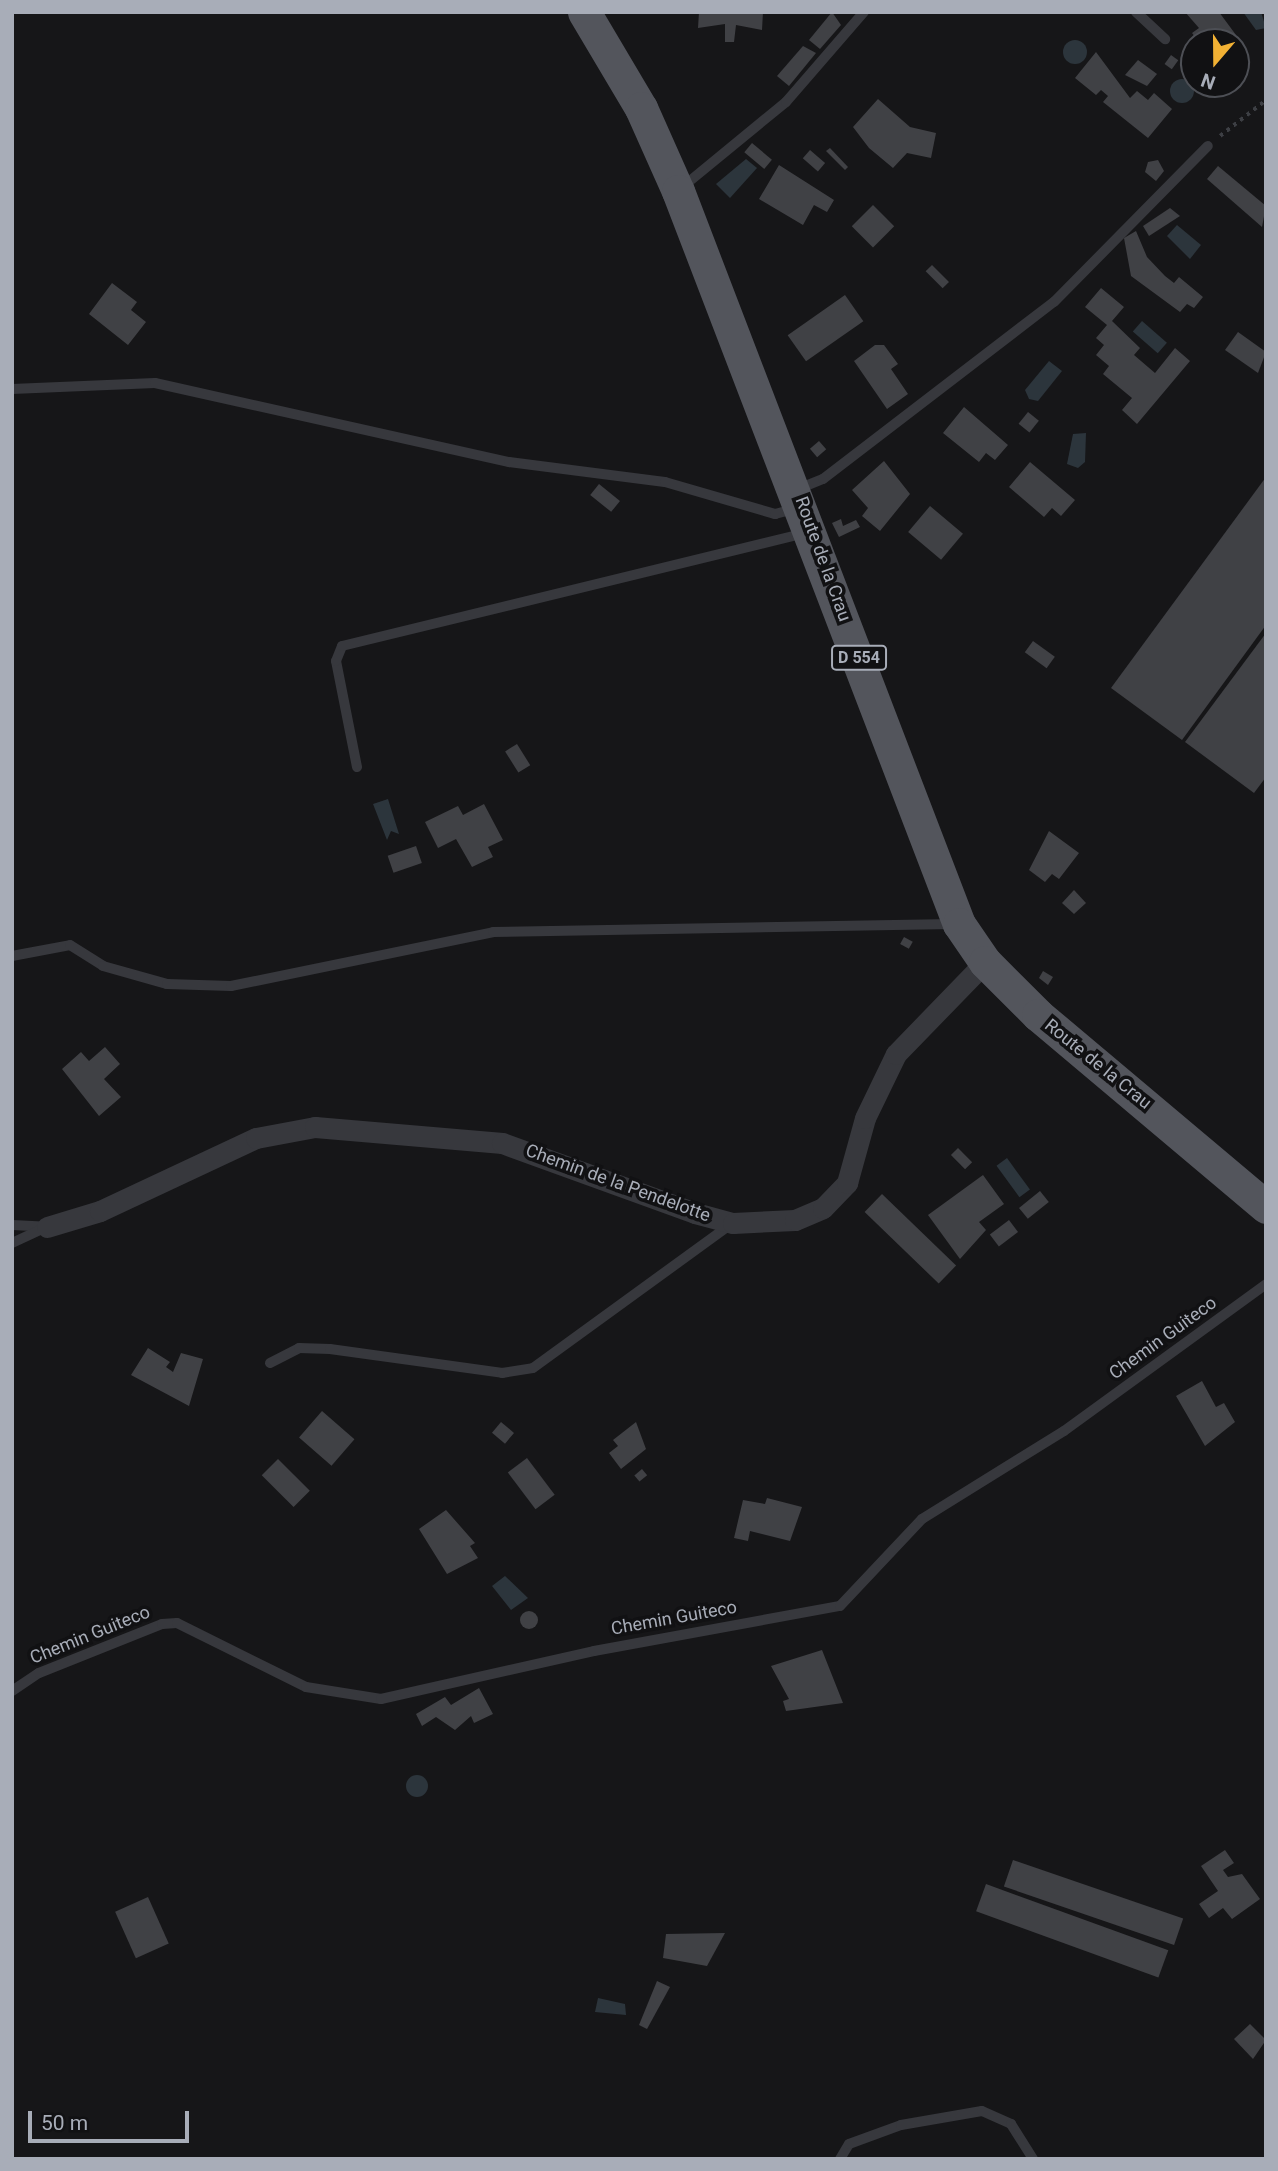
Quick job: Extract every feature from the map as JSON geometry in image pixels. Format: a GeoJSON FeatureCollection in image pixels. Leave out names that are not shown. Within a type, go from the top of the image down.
{"type":"FeatureCollection","features":[{"type":"Feature","properties":{"kind":"main road","name":"Route de la Crau"},"geometry":{"type":"LineString","coordinates":[[584,12],[641,108],[678,191],[805,509],[959,924],[985,962],[1038,1015],[1266,1207]]}},
{"type":"Feature","properties":{"kind":"street","name":"Chemin de la Pendelotte"},"geometry":{"type":"LineString","coordinates":[[47,1227],[100,1211],[256,1138],[325,1126],[502,1143],[733,1223],[794,1220],[823,1208],[847,1183],[865,1118],[896,1054],[985,962]]}},
{"type":"Feature","properties":{"kind":"lane"},"geometry":{"type":"LineString","coordinates":[[678,191],[786,102],[864,12]]}},
{"type":"Feature","properties":{"kind":"lane"},"geometry":{"type":"LineString","coordinates":[[1136,12],[1165,39]]}},
{"type":"Feature","properties":{"kind":"lane"},"geometry":{"type":"LineString","coordinates":[[357,766],[336,661],[342,646],[805,509],[823,479],[1054,302],[1208,146]]}},
{"type":"Feature","properties":{"kind":"lane"},"geometry":{"type":"LineString","coordinates":[[12,389],[155,383],[509,462],[665,482],[775,514],[805,509]]}},
{"type":"Feature","properties":{"kind":"lane"},"geometry":{"type":"LineString","coordinates":[[12,956],[69,945],[103,966],[167,984],[231,986],[493,932],[959,924]]}},
{"type":"Feature","properties":{"kind":"lane"},"geometry":{"type":"LineString","coordinates":[[270,1363],[299,1348],[330,1349],[502,1373],[533,1368],[733,1223]]}},
{"type":"Feature","properties":{"kind":"lane"},"geometry":{"type":"LineString","coordinates":[[12,1225],[47,1227]]}},
{"type":"Feature","properties":{"kind":"lane"},"geometry":{"type":"LineString","coordinates":[[12,1243],[47,1227]]}},
{"type":"Feature","properties":{"kind":"lane","name":"Chemin Guiteco"},"geometry":{"type":"LineString","coordinates":[[12,1691],[39,1673],[162,1624],[177,1623],[306,1687],[381,1699],[594,1651],[840,1606],[922,1519],[1064,1431],[1266,1284]]}},
{"type":"Feature","properties":{"kind":"lane"},"geometry":{"type":"LineString","coordinates":[[840,2159],[849,2144],[901,2124],[982,2111],[1011,2124],[1033,2159]]}},
{"type":"Feature","properties":{"kind":"path"},"geometry":{"type":"LineString","coordinates":[[1208,146],[1266,100]]}},
{"type":"Feature","properties":{"kind":"shaded area"},"geometry":{"type":"Polygon","coordinates":[[[1243,12],[1261,12],[1266,28],[1256,30],[1243,12]]]}},
{"type":"Feature","properties":{"kind":"shaded area"},"geometry":{"type":"Polygon","coordinates":[[[1075,40],[1083,44],[1087,52],[1083,60],[1075,64],[1067,60],[1063,52],[1067,44],[1075,40]]]}},
{"type":"Feature","properties":{"kind":"shaded area"},"geometry":{"type":"Polygon","coordinates":[[[1180,79],[1180,98],[1192,98],[1191,100],[1182,103],[1173,100],[1171,86],[1180,79]]]}},
{"type":"Feature","properties":{"kind":"shaded area"},"geometry":{"type":"Polygon","coordinates":[[[746,159],[757,168],[730,198],[716,184],[746,159]]]}},
{"type":"Feature","properties":{"kind":"shaded area"},"geometry":{"type":"Polygon","coordinates":[[[1177,225],[1201,245],[1190,259],[1167,236],[1177,225]]]}},
{"type":"Feature","properties":{"kind":"shaded area"},"geometry":{"type":"Polygon","coordinates":[[[1142,321],[1167,343],[1158,353],[1133,332],[1142,321]]]}},
{"type":"Feature","properties":{"kind":"shaded area"},"geometry":{"type":"Polygon","coordinates":[[[1049,361],[1062,371],[1038,401],[1029,399],[1025,390],[1049,361]]]}},
{"type":"Feature","properties":{"kind":"shaded area"},"geometry":{"type":"Polygon","coordinates":[[[1086,433],[1085,462],[1078,468],[1067,464],[1073,434],[1086,433]]]}},
{"type":"Feature","properties":{"kind":"shaded area"},"geometry":{"type":"Polygon","coordinates":[[[388,799],[399,834],[391,831],[387,840],[373,804],[388,799]]]}},
{"type":"Feature","properties":{"kind":"shaded area"},"geometry":{"type":"Polygon","coordinates":[[[1007,1158],[1030,1190],[1019,1197],[996,1166],[1007,1158]]]}},
{"type":"Feature","properties":{"kind":"shaded area"},"geometry":{"type":"Polygon","coordinates":[[[505,1576],[528,1598],[511,1610],[492,1586],[505,1576]]]}},
{"type":"Feature","properties":{"kind":"shaded area"},"geometry":{"type":"Polygon","coordinates":[[[417,1775],[425,1778],[428,1786],[425,1794],[417,1797],[409,1794],[406,1786],[409,1778],[417,1775]]]}},
{"type":"Feature","properties":{"kind":"shaded area"},"geometry":{"type":"Polygon","coordinates":[[[598,1998],[625,2004],[626,2015],[595,2012],[598,1998]]]}},
{"type":"Feature","properties":{"kind":"building"},"geometry":{"type":"Polygon","coordinates":[[[699,12],[763,12],[762,30],[736,25],[734,42],[725,42],[725,24],[698,28],[699,12]]]}},
{"type":"Feature","properties":{"kind":"building"},"geometry":{"type":"Polygon","coordinates":[[[832,12],[841,25],[820,49],[809,40],[832,12]]]}},
{"type":"Feature","properties":{"kind":"building"},"geometry":{"type":"Polygon","coordinates":[[[1185,12],[1219,12],[1231,28],[1199,28],[1185,12]]]}},
{"type":"Feature","properties":{"kind":"building"},"geometry":{"type":"Polygon","coordinates":[[[803,46],[816,53],[789,86],[777,76],[803,46]]]}},
{"type":"Feature","properties":{"kind":"building"},"geometry":{"type":"Polygon","coordinates":[[[1096,52],[1130,98],[1137,91],[1148,100],[1154,93],[1172,109],[1148,138],[1103,102],[1108,96],[1101,90],[1096,95],[1075,78],[1096,52]]]}},
{"type":"Feature","properties":{"kind":"building"},"geometry":{"type":"Polygon","coordinates":[[[1171,55],[1178,60],[1172,69],[1165,64],[1171,55]]]}},
{"type":"Feature","properties":{"kind":"building"},"geometry":{"type":"Polygon","coordinates":[[[1138,60],[1157,74],[1147,86],[1125,75],[1138,60]]]}},
{"type":"Feature","properties":{"kind":"building"},"geometry":{"type":"Polygon","coordinates":[[[878,99],[910,127],[936,133],[931,158],[907,153],[893,168],[869,148],[853,127],[878,99]]]}},
{"type":"Feature","properties":{"kind":"building"},"geometry":{"type":"Polygon","coordinates":[[[752,143],[772,160],[764,169],[744,152],[752,143]]]}},
{"type":"Feature","properties":{"kind":"building"},"geometry":{"type":"Polygon","coordinates":[[[830,148],[848,167],[845,170],[826,151],[830,148]]]}},
{"type":"Feature","properties":{"kind":"building"},"geometry":{"type":"Polygon","coordinates":[[[810,150],[825,163],[818,171],[803,158],[810,150]]]}},
{"type":"Feature","properties":{"kind":"building"},"geometry":{"type":"Polygon","coordinates":[[[1158,160],[1164,171],[1156,181],[1145,172],[1148,162],[1158,160]]]}},
{"type":"Feature","properties":{"kind":"building"},"geometry":{"type":"Polygon","coordinates":[[[779,165],[834,200],[827,212],[814,205],[803,225],[759,199],[779,165]]]}},
{"type":"Feature","properties":{"kind":"building"},"geometry":{"type":"Polygon","coordinates":[[[1218,166],[1266,206],[1262,227],[1207,179],[1218,166]]]}},
{"type":"Feature","properties":{"kind":"building"},"geometry":{"type":"Polygon","coordinates":[[[873,205],[894,226],[873,247],[852,226],[873,205]]]}},
{"type":"Feature","properties":{"kind":"building"},"geometry":{"type":"Polygon","coordinates":[[[1170,208],[1180,216],[1149,236],[1143,226],[1170,208]]]}},
{"type":"Feature","properties":{"kind":"building"},"geometry":{"type":"Polygon","coordinates":[[[1136,231],[1147,257],[1165,276],[1174,283],[1179,277],[1203,297],[1194,308],[1187,304],[1180,312],[1131,276],[1124,238],[1136,231]]]}},
{"type":"Feature","properties":{"kind":"building"},"geometry":{"type":"Polygon","coordinates":[[[932,265],[949,282],[943,288],[926,271],[932,265]]]}},
{"type":"Feature","properties":{"kind":"building"},"geometry":{"type":"Polygon","coordinates":[[[112,283],[137,302],[131,310],[146,322],[128,345],[89,314],[112,283]]]}},
{"type":"Feature","properties":{"kind":"building"},"geometry":{"type":"Polygon","coordinates":[[[1101,288],[1124,307],[1112,321],[1140,348],[1134,355],[1155,373],[1175,348],[1190,361],[1137,424],[1122,410],[1132,398],[1103,374],[1109,366],[1096,355],[1104,345],[1096,338],[1107,325],[1085,307],[1101,288]]]}},
{"type":"Feature","properties":{"kind":"building"},"geometry":{"type":"Polygon","coordinates":[[[845,295],[863,321],[806,361],[788,335],[845,295]]]}},
{"type":"Feature","properties":{"kind":"building"},"geometry":{"type":"Polygon","coordinates":[[[1238,332],[1266,352],[1258,373],[1225,350],[1238,332]]]}},
{"type":"Feature","properties":{"kind":"building"},"geometry":{"type":"Polygon","coordinates":[[[875,345],[884,345],[898,364],[891,369],[908,394],[887,409],[854,361],[875,345]]]}},
{"type":"Feature","properties":{"kind":"building"},"geometry":{"type":"Polygon","coordinates":[[[964,407],[1008,445],[995,460],[986,453],[979,462],[943,433],[964,407]]]}},
{"type":"Feature","properties":{"kind":"building"},"geometry":{"type":"Polygon","coordinates":[[[1028,412],[1039,421],[1029,432],[1019,424],[1028,412]]]}},
{"type":"Feature","properties":{"kind":"building"},"geometry":{"type":"Polygon","coordinates":[[[819,441],[826,449],[817,457],[810,449],[819,441]]]}},
{"type":"Feature","properties":{"kind":"building"},"geometry":{"type":"Polygon","coordinates":[[[884,461],[910,494],[880,531],[862,516],[868,508],[852,490],[884,461]]]}},
{"type":"Feature","properties":{"kind":"building"},"geometry":{"type":"Polygon","coordinates":[[[1030,462],[1075,500],[1061,516],[1052,508],[1044,517],[1009,487],[1030,462]]]}},
{"type":"Feature","properties":{"kind":"building"},"geometry":{"type":"Polygon","coordinates":[[[1266,477],[1266,625],[1182,740],[1111,688],[1266,477]]]}},
{"type":"Feature","properties":{"kind":"building"},"geometry":{"type":"Polygon","coordinates":[[[599,484],[620,501],[611,512],[590,495],[599,484]]]}},
{"type":"Feature","properties":{"kind":"building"},"geometry":{"type":"Polygon","coordinates":[[[930,506],[963,534],[941,560],[908,532],[930,506]]]}},
{"type":"Feature","properties":{"kind":"building"},"geometry":{"type":"Polygon","coordinates":[[[841,519],[843,526],[856,520],[860,527],[839,537],[832,523],[841,519]]]}},
{"type":"Feature","properties":{"kind":"building"},"geometry":{"type":"Polygon","coordinates":[[[1266,633],[1266,777],[1254,793],[1185,742],[1266,633]]]}},
{"type":"Feature","properties":{"kind":"building"},"geometry":{"type":"Polygon","coordinates":[[[1033,641],[1055,657],[1047,668],[1025,652],[1033,641]]]}},
{"type":"Feature","properties":{"kind":"building"},"geometry":{"type":"Polygon","coordinates":[[[517,744],[530,765],[518,773],[505,751],[517,744]]]}},
{"type":"Feature","properties":{"kind":"building"},"geometry":{"type":"Polygon","coordinates":[[[484,804],[503,840],[488,847],[493,857],[472,867],[456,839],[438,848],[425,822],[458,806],[463,815],[484,804]]]}},
{"type":"Feature","properties":{"kind":"building"},"geometry":{"type":"Polygon","coordinates":[[[1049,831],[1079,853],[1059,879],[1052,874],[1045,882],[1029,870],[1049,831]]]}},
{"type":"Feature","properties":{"kind":"building"},"geometry":{"type":"Polygon","coordinates":[[[416,846],[422,863],[393,873],[388,856],[416,846]]]}},
{"type":"Feature","properties":{"kind":"building"},"geometry":{"type":"Polygon","coordinates":[[[1074,890],[1086,903],[1074,914],[1062,903],[1074,890]]]}},
{"type":"Feature","properties":{"kind":"building"},"geometry":{"type":"Polygon","coordinates":[[[904,937],[913,942],[909,949],[900,944],[904,937]]]}},
{"type":"Feature","properties":{"kind":"building"},"geometry":{"type":"Polygon","coordinates":[[[1043,971],[1053,977],[1048,985],[1039,978],[1043,971]]]}},
{"type":"Feature","properties":{"kind":"building"},"geometry":{"type":"Polygon","coordinates":[[[105,1047],[120,1064],[104,1079],[121,1097],[99,1116],[62,1069],[81,1052],[89,1061],[105,1047]]]}},
{"type":"Feature","properties":{"kind":"building"},"geometry":{"type":"Polygon","coordinates":[[[958,1148],[972,1162],[965,1169],[951,1155],[958,1148]]]}},
{"type":"Feature","properties":{"kind":"building"},"geometry":{"type":"Polygon","coordinates":[[[983,1175],[1004,1204],[979,1222],[986,1230],[960,1259],[928,1215],[983,1175]]]}},
{"type":"Feature","properties":{"kind":"building"},"geometry":{"type":"Polygon","coordinates":[[[1040,1191],[1049,1202],[1028,1219],[1019,1208],[1040,1191]]]}},
{"type":"Feature","properties":{"kind":"building"},"geometry":{"type":"Polygon","coordinates":[[[882,1194],[956,1266],[939,1284],[865,1212],[882,1194]]]}},
{"type":"Feature","properties":{"kind":"building"},"geometry":{"type":"Polygon","coordinates":[[[1009,1220],[1018,1232],[999,1246],[990,1234],[1009,1220]]]}},
{"type":"Feature","properties":{"kind":"building"},"geometry":{"type":"Polygon","coordinates":[[[148,1348],[170,1362],[166,1367],[173,1372],[181,1353],[203,1359],[189,1406],[131,1375],[148,1348]]]}},
{"type":"Feature","properties":{"kind":"building"},"geometry":{"type":"Polygon","coordinates":[[[1202,1381],[1216,1407],[1224,1403],[1235,1422],[1205,1446],[1176,1396],[1202,1381]]]}},
{"type":"Feature","properties":{"kind":"building"},"geometry":{"type":"Polygon","coordinates":[[[322,1411],[354,1439],[331,1466],[299,1437],[322,1411]]]}},
{"type":"Feature","properties":{"kind":"building"},"geometry":{"type":"Polygon","coordinates":[[[501,1422],[514,1433],[505,1444],[492,1433],[501,1422]]]}},
{"type":"Feature","properties":{"kind":"building"},"geometry":{"type":"Polygon","coordinates":[[[636,1422],[646,1449],[621,1469],[609,1453],[618,1446],[613,1440],[636,1422]]]}},
{"type":"Feature","properties":{"kind":"building"},"geometry":{"type":"Polygon","coordinates":[[[527,1458],[555,1495],[536,1509],[508,1472],[527,1458]]]}},
{"type":"Feature","properties":{"kind":"building"},"geometry":{"type":"Polygon","coordinates":[[[278,1459],[310,1491],[294,1507],[262,1475],[278,1459]]]}},
{"type":"Feature","properties":{"kind":"building"},"geometry":{"type":"Polygon","coordinates":[[[642,1469],[647,1475],[639,1482],[634,1475],[642,1469]]]}},
{"type":"Feature","properties":{"kind":"building"},"geometry":{"type":"Polygon","coordinates":[[[767,1498],[802,1507],[790,1541],[750,1531],[748,1541],[734,1538],[743,1500],[765,1504],[767,1498]]]}},
{"type":"Feature","properties":{"kind":"building"},"geometry":{"type":"Polygon","coordinates":[[[446,1510],[475,1543],[470,1546],[478,1558],[447,1574],[419,1529],[446,1510]]]}},
{"type":"Feature","properties":{"kind":"building"},"geometry":{"type":"Polygon","coordinates":[[[525,1611],[533,1611],[538,1620],[536,1627],[525,1629],[520,1624],[520,1616],[525,1611]]]}},
{"type":"Feature","properties":{"kind":"building"},"geometry":{"type":"Polygon","coordinates":[[[822,1650],[843,1703],[786,1711],[783,1701],[789,1699],[771,1666],[822,1650]]]}},
{"type":"Feature","properties":{"kind":"building"},"geometry":{"type":"Polygon","coordinates":[[[479,1688],[493,1714],[474,1723],[471,1716],[455,1730],[436,1717],[422,1726],[416,1714],[445,1697],[451,1705],[479,1688]]]}},
{"type":"Feature","properties":{"kind":"building"},"geometry":{"type":"Polygon","coordinates":[[[1225,1850],[1234,1863],[1223,1870],[1228,1877],[1242,1874],[1260,1899],[1232,1919],[1223,1908],[1209,1918],[1199,1904],[1218,1891],[1201,1866],[1225,1850]]]}},
{"type":"Feature","properties":{"kind":"building"},"geometry":{"type":"Polygon","coordinates":[[[1013,1860],[1183,1919],[1174,1945],[1004,1886],[1013,1860]]]}},
{"type":"Feature","properties":{"kind":"building"},"geometry":{"type":"Polygon","coordinates":[[[986,1884],[1168,1950],[1158,1978],[976,1911],[986,1884]]]}},
{"type":"Feature","properties":{"kind":"building"},"geometry":{"type":"Polygon","coordinates":[[[148,1897],[169,1944],[136,1958],[115,1912],[148,1897]]]}},
{"type":"Feature","properties":{"kind":"building"},"geometry":{"type":"Polygon","coordinates":[[[725,1933],[707,1966],[663,1958],[666,1934],[725,1933]]]}},
{"type":"Feature","properties":{"kind":"building"},"geometry":{"type":"Polygon","coordinates":[[[657,1981],[670,1987],[647,2029],[639,2025],[657,1981]]]}},
{"type":"Feature","properties":{"kind":"building"},"geometry":{"type":"Polygon","coordinates":[[[1250,2024],[1266,2040],[1253,2059],[1234,2039],[1250,2024]]]}}]}
